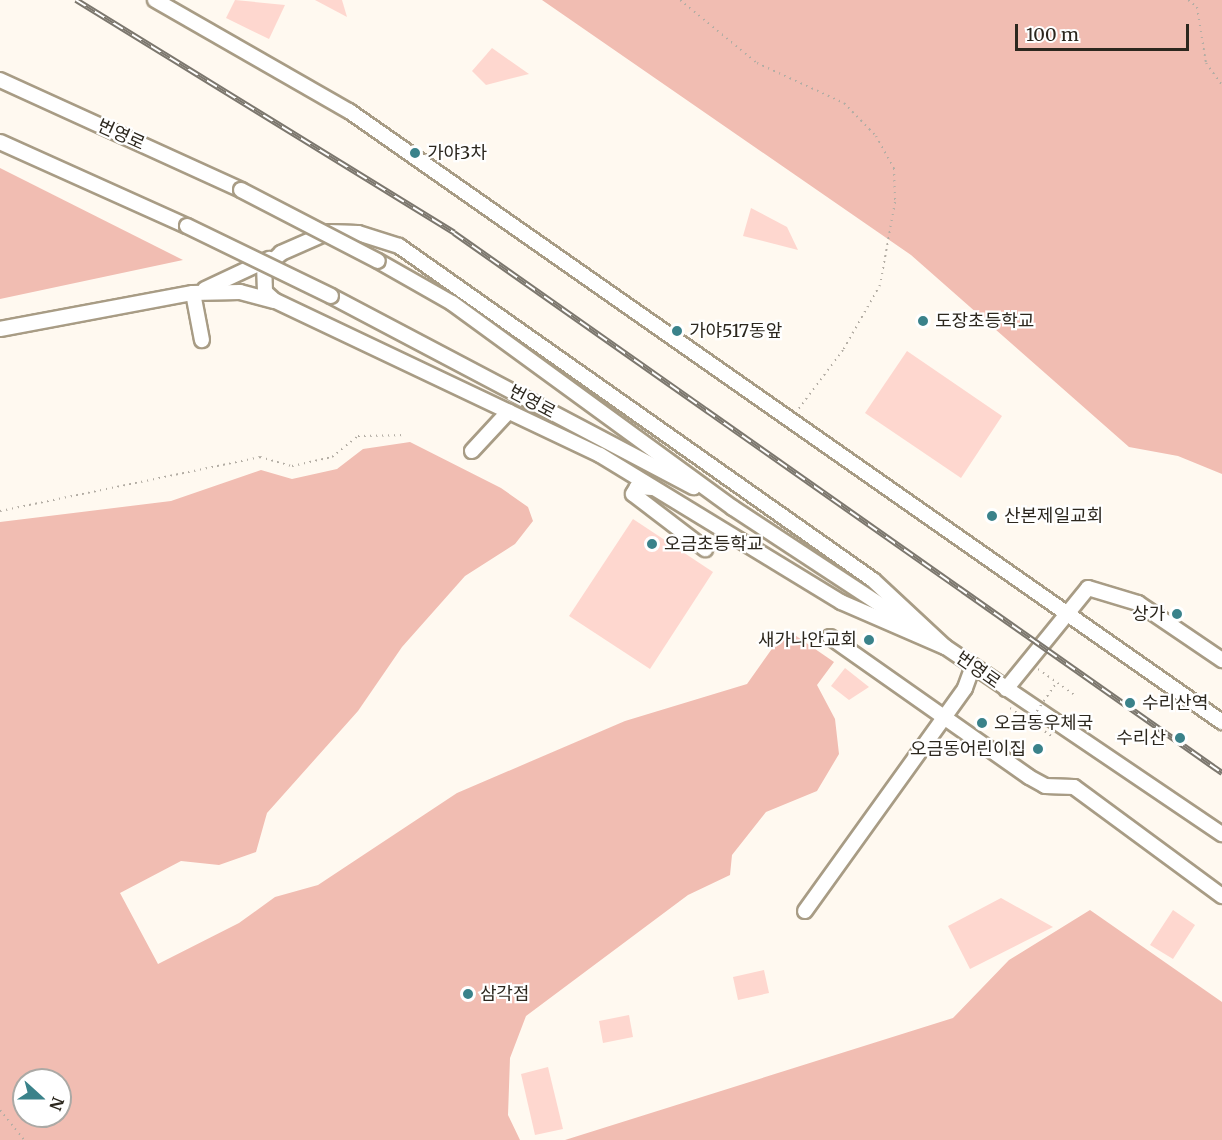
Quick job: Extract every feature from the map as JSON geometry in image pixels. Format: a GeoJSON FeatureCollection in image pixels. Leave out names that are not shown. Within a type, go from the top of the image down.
{"type":"FeatureCollection","features":[{"type":"Feature","properties":{"kind":"street"},"geometry":{"type":"LineString","coordinates":[[155,0],[349,111],[1222,722]]}},
{"type":"Feature","properties":{"kind":"street","name":"번영로"},"geometry":{"type":"LineString","coordinates":[[0,80],[241,190],[378,261],[452,303],[733,508],[945,647],[1222,834]]}},
{"type":"Feature","properties":{"kind":"street","name":"번영로"},"geometry":{"type":"LineString","coordinates":[[0,142],[187,226],[331,296],[733,508]]}},
{"type":"Feature","properties":{"kind":"street"},"geometry":{"type":"LineString","coordinates":[[193,293],[329,232],[358,232],[399,246],[873,579],[945,647]]}},
{"type":"Feature","properties":{"kind":"street"},"geometry":{"type":"LineString","coordinates":[[275,301],[262,280],[264,269],[281,253]]}},
{"type":"Feature","properties":{"kind":"street"},"geometry":{"type":"LineString","coordinates":[[0,329],[193,293],[240,292],[275,301],[509,411],[657,489],[841,602],[945,647]]}},
{"type":"Feature","properties":{"kind":"street"},"geometry":{"type":"LineString","coordinates":[[193,293],[202,340]]}},
{"type":"Feature","properties":{"kind":"street"},"geometry":{"type":"LineString","coordinates":[[472,451],[509,411]]}},
{"type":"Feature","properties":{"kind":"street"},"geometry":{"type":"LineString","coordinates":[[657,489],[637,487],[633,494],[705,549]]}},
{"type":"Feature","properties":{"kind":"street"},"geometry":{"type":"LineString","coordinates":[[1006,689],[1063,612],[1088,588],[1138,603],[1222,660]]}},
{"type":"Feature","properties":{"kind":"street"},"geometry":{"type":"LineString","coordinates":[[830,637],[1045,786],[1074,787],[1222,896]]}},
{"type":"Feature","properties":{"kind":"street"},"geometry":{"type":"LineString","coordinates":[[805,911],[944,716],[973,666]]}},
{"type":"Feature","properties":{"kind":"path"},"geometry":{"type":"LineString","coordinates":[[680,0],[757,63],[844,103],[876,136],[894,168],[896,202],[880,285],[843,350],[789,421]]}},
{"type":"Feature","properties":{"kind":"path"},"geometry":{"type":"LineString","coordinates":[[1188,0],[1197,7],[1206,63],[1222,85]]}},
{"type":"Feature","properties":{"kind":"path"},"geometry":{"type":"LineString","coordinates":[[0,511],[260,456],[292,466],[332,457],[358,436],[406,435]]}},
{"type":"Feature","properties":{"kind":"path"},"geometry":{"type":"LineString","coordinates":[[1026,660],[1076,696]]}},
{"type":"Feature","properties":{"kind":"path"},"geometry":{"type":"LineString","coordinates":[[1030,721],[1057,682]]}},
{"type":"Feature","properties":{"kind":"path"},"geometry":{"type":"LineString","coordinates":[[1010,708],[1053,737]]}},
{"type":"Feature","properties":{"kind":"path"},"geometry":{"type":"LineString","coordinates":[[0,1110],[24,1140]]}},
{"type":"Feature","properties":{"kind":"shaded area"},"geometry":{"type":"Polygon","coordinates":[[[235,0],[285,5],[269,39],[226,18],[235,0]]]}},
{"type":"Feature","properties":{"kind":"shaded area"},"geometry":{"type":"Polygon","coordinates":[[[315,0],[342,0],[347,17],[315,0]]]}},
{"type":"Feature","properties":{"kind":"shaded area"},"geometry":{"type":"Polygon","coordinates":[[[542,0],[1222,0],[1222,474],[1178,456],[1129,447],[911,255],[542,0]]]}},
{"type":"Feature","properties":{"kind":"shaded area"},"geometry":{"type":"Polygon","coordinates":[[[492,48],[529,74],[486,85],[472,71],[492,48]]]}},
{"type":"Feature","properties":{"kind":"shaded area"},"geometry":{"type":"Polygon","coordinates":[[[0,168],[183,260],[0,299],[0,168]]]}},
{"type":"Feature","properties":{"kind":"shaded area"},"geometry":{"type":"Polygon","coordinates":[[[751,208],[787,227],[798,250],[743,236],[751,208]]]}},
{"type":"Feature","properties":{"kind":"shaded area"},"geometry":{"type":"Polygon","coordinates":[[[907,351],[1002,416],[961,478],[865,413],[907,351]]]}},
{"type":"Feature","properties":{"kind":"shaded area"},"geometry":{"type":"Polygon","coordinates":[[[410,442],[501,488],[528,507],[533,521],[515,544],[465,576],[402,647],[358,711],[267,813],[256,852],[219,865],[181,861],[120,893],[158,964],[239,923],[275,897],[318,885],[457,793],[625,721],[747,684],[786,629],[834,662],[817,685],[835,719],[839,754],[817,791],[766,812],[732,855],[730,875],[688,895],[526,1016],[510,1058],[508,1115],[520,1140],[0,1140],[0,522],[171,501],[261,470],[292,479],[337,469],[363,449],[410,442]]]}},
{"type":"Feature","properties":{"kind":"shaded area"},"geometry":{"type":"Polygon","coordinates":[[[633,519],[713,572],[650,669],[569,616],[633,519]]]}},
{"type":"Feature","properties":{"kind":"shaded area"},"geometry":{"type":"Polygon","coordinates":[[[845,668],[869,687],[849,700],[831,686],[845,668]]]}},
{"type":"Feature","properties":{"kind":"shaded area"},"geometry":{"type":"Polygon","coordinates":[[[1001,898],[1053,927],[970,969],[948,926],[1001,898]]]}},
{"type":"Feature","properties":{"kind":"shaded area"},"geometry":{"type":"Polygon","coordinates":[[[1090,910],[1222,1002],[1222,1140],[565,1140],[953,1018],[1009,960],[1090,910]]]}},
{"type":"Feature","properties":{"kind":"shaded area"},"geometry":{"type":"Polygon","coordinates":[[[1173,910],[1195,925],[1173,959],[1150,945],[1173,910]]]}},
{"type":"Feature","properties":{"kind":"shaded area"},"geometry":{"type":"Polygon","coordinates":[[[764,970],[769,993],[738,1000],[733,977],[764,970]]]}},
{"type":"Feature","properties":{"kind":"shaded area"},"geometry":{"type":"Polygon","coordinates":[[[629,1015],[633,1037],[603,1043],[599,1021],[629,1015]]]}},
{"type":"Feature","properties":{"kind":"shaded area"},"geometry":{"type":"Polygon","coordinates":[[[548,1067],[563,1129],[535,1135],[521,1074],[548,1067]]]}},
{"type":"Feature","properties":{"kind":"railway"},"geometry":{"type":"LineString","coordinates":[[76,0],[454,233],[1222,773]]}},
{"type":"Feature","properties":{"kind":"place","name":"가야3차"},"geometry":{"type":"Point","coordinates":[415,153]}},
{"type":"Feature","properties":{"kind":"place","name":"도장초등학교"},"geometry":{"type":"Point","coordinates":[923,321]}},
{"type":"Feature","properties":{"kind":"place","name":"가야517동앞"},"geometry":{"type":"Point","coordinates":[677,331]}},
{"type":"Feature","properties":{"kind":"place","name":"산본제일교회"},"geometry":{"type":"Point","coordinates":[992,516]}},
{"type":"Feature","properties":{"kind":"place","name":"오금초등학교"},"geometry":{"type":"Point","coordinates":[652,544]}},
{"type":"Feature","properties":{"kind":"place","name":"상가"},"geometry":{"type":"Point","coordinates":[1177,614]}},
{"type":"Feature","properties":{"kind":"place","name":"새가나안교회"},"geometry":{"type":"Point","coordinates":[869,640]}},
{"type":"Feature","properties":{"kind":"place","name":"수리산역"},"geometry":{"type":"Point","coordinates":[1130,703]}},
{"type":"Feature","properties":{"kind":"place","name":"오금동우체국"},"geometry":{"type":"Point","coordinates":[982,723]}},
{"type":"Feature","properties":{"kind":"place","name":"수리산"},"geometry":{"type":"Point","coordinates":[1180,738]}},
{"type":"Feature","properties":{"kind":"place","name":"오금동어린이집"},"geometry":{"type":"Point","coordinates":[1038,749]}},
{"type":"Feature","properties":{"kind":"place","name":"삼각점"},"geometry":{"type":"Point","coordinates":[468,994]}}]}
